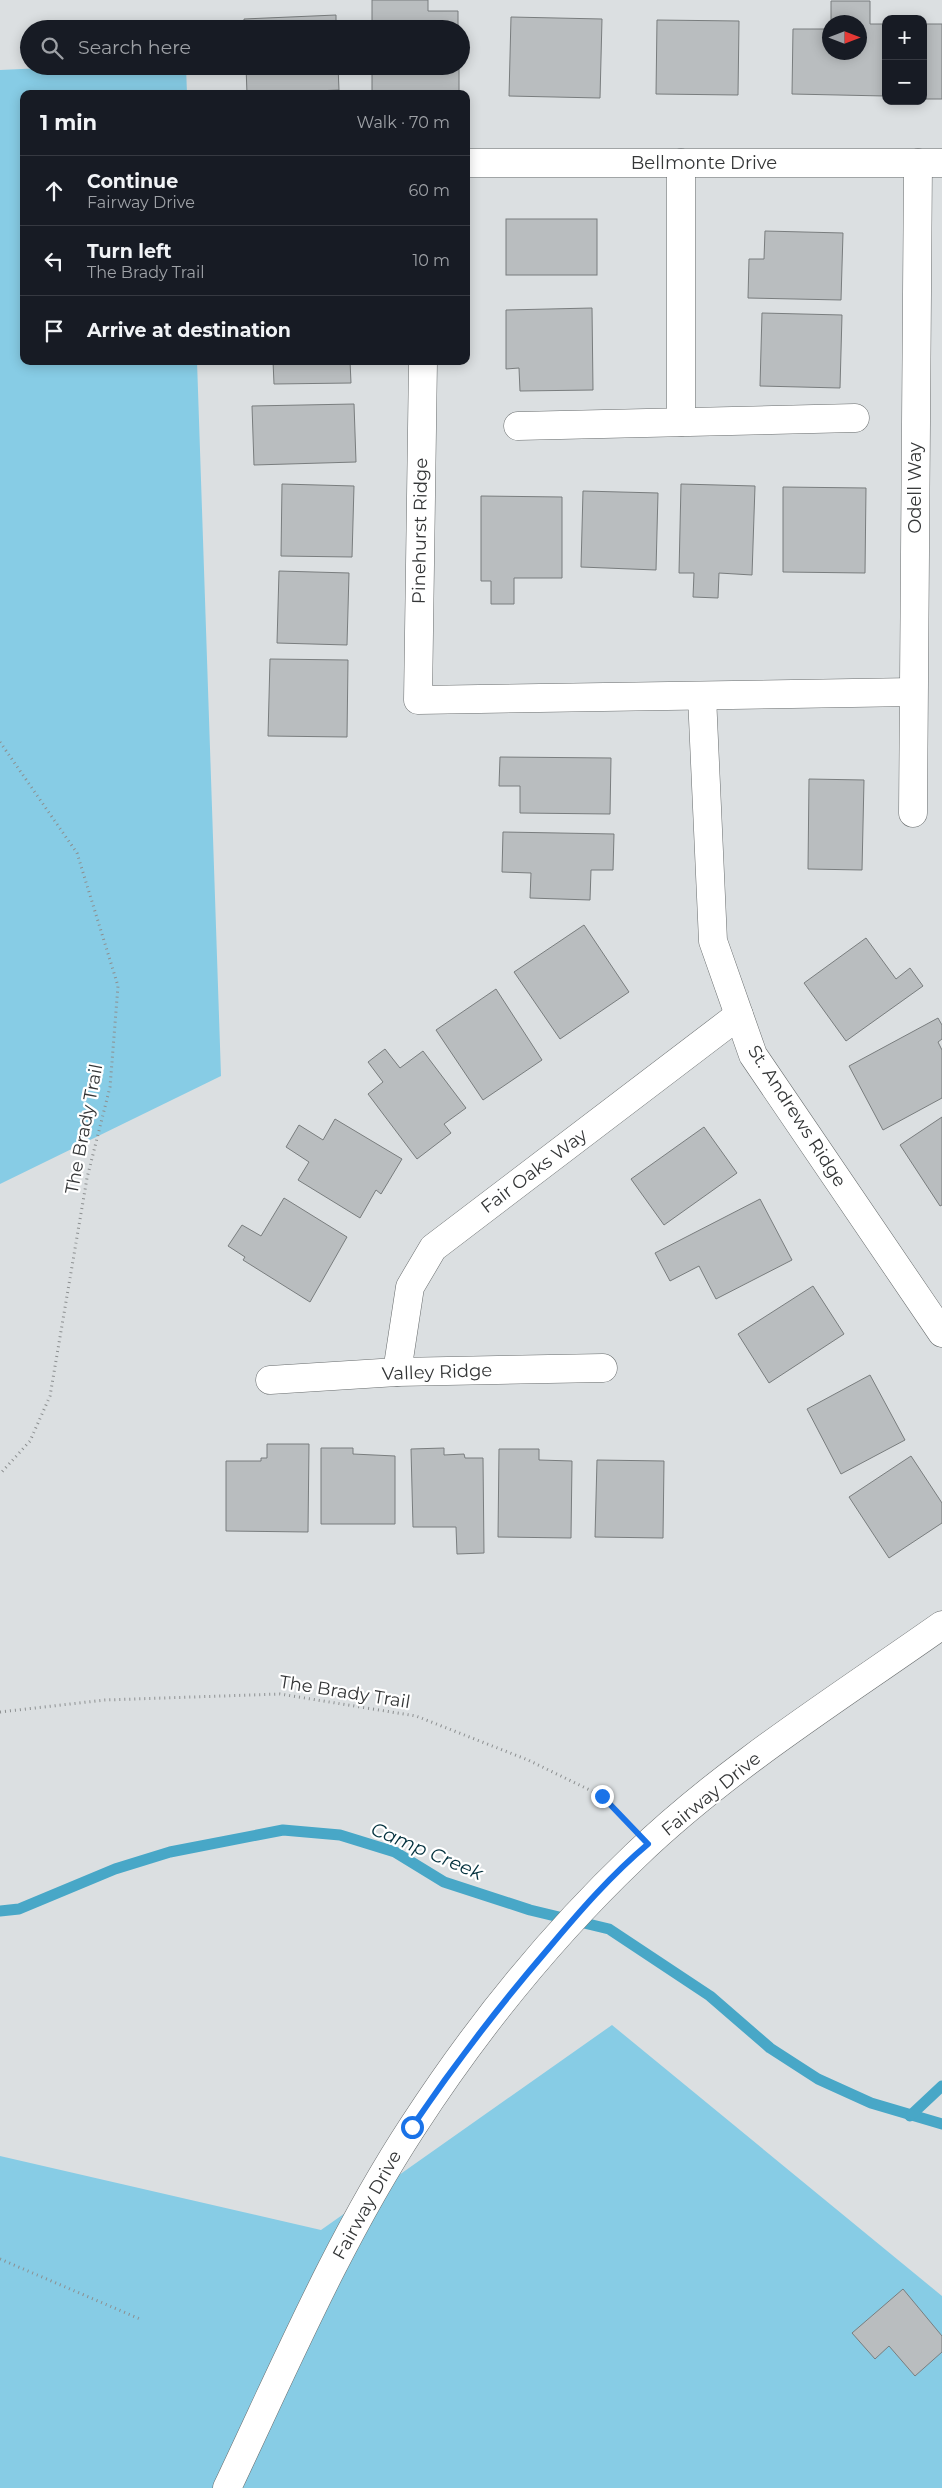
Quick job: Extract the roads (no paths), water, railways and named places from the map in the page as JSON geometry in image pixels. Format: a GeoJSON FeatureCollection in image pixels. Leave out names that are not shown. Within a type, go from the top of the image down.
{"type":"FeatureCollection","features":[{"type":"Feature","properties":{"kind":"street","name":"Bellmonte Drive"},"geometry":{"type":"LineString","coordinates":[[470,163],[930,163]]}},
{"type":"Feature","properties":{"kind":"street"},"geometry":{"type":"LineString","coordinates":[[681,163],[681,422]]}},
{"type":"Feature","properties":{"kind":"street","name":"Odell Way"},"geometry":{"type":"LineString","coordinates":[[913,812],[913,692],[930,163]]}},
{"type":"Feature","properties":{"kind":"street","name":"Pinehurst Ridge"},"geometry":{"type":"LineString","coordinates":[[423,365],[418,700],[702,696]]}},
{"type":"Feature","properties":{"kind":"street"},"geometry":{"type":"LineString","coordinates":[[518,426],[855,418]]}},
{"type":"Feature","properties":{"kind":"street"},"geometry":{"type":"LineString","coordinates":[[702,696],[913,692]]}},
{"type":"Feature","properties":{"kind":"street","name":"St. Andrews Ridge"},"geometry":{"type":"LineString","coordinates":[[702,696],[713,941],[753,1055],[942,1333]]}},
{"type":"Feature","properties":{"kind":"street","name":"Fair Oaks Way"},"geometry":{"type":"LineString","coordinates":[[397,1372],[410,1287],[433,1248],[739,1014]]}},
{"type":"Feature","properties":{"kind":"street","name":"Valley Ridge"},"geometry":{"type":"LineString","coordinates":[[270,1380],[397,1372],[603,1368]]}},
{"type":"Feature","properties":{"kind":"street","name":"Fairway Drive"},"geometry":{"type":"LineString","coordinates":[[227,2488],[328,2274],[412,2127],[459,2059],[509,1995],[580,1912],[648,1844],[694,1805],[767,1749],[942,1625]]}},
{"type":"Feature","properties":{"kind":"waterway","name":"Camp Creek"},"geometry":{"type":"LineString","coordinates":[[0,1911],[19,1909],[115,1869],[170,1852],[283,1830],[340,1835],[395,1852],[444,1882],[530,1910],[609,1929],[710,1996],[770,2048],[818,2079],[871,2103],[942,2124]]}},
{"type":"Feature","properties":{"kind":"waterway"},"geometry":{"type":"LineString","coordinates":[[910,2116],[942,2086]]}}]}
